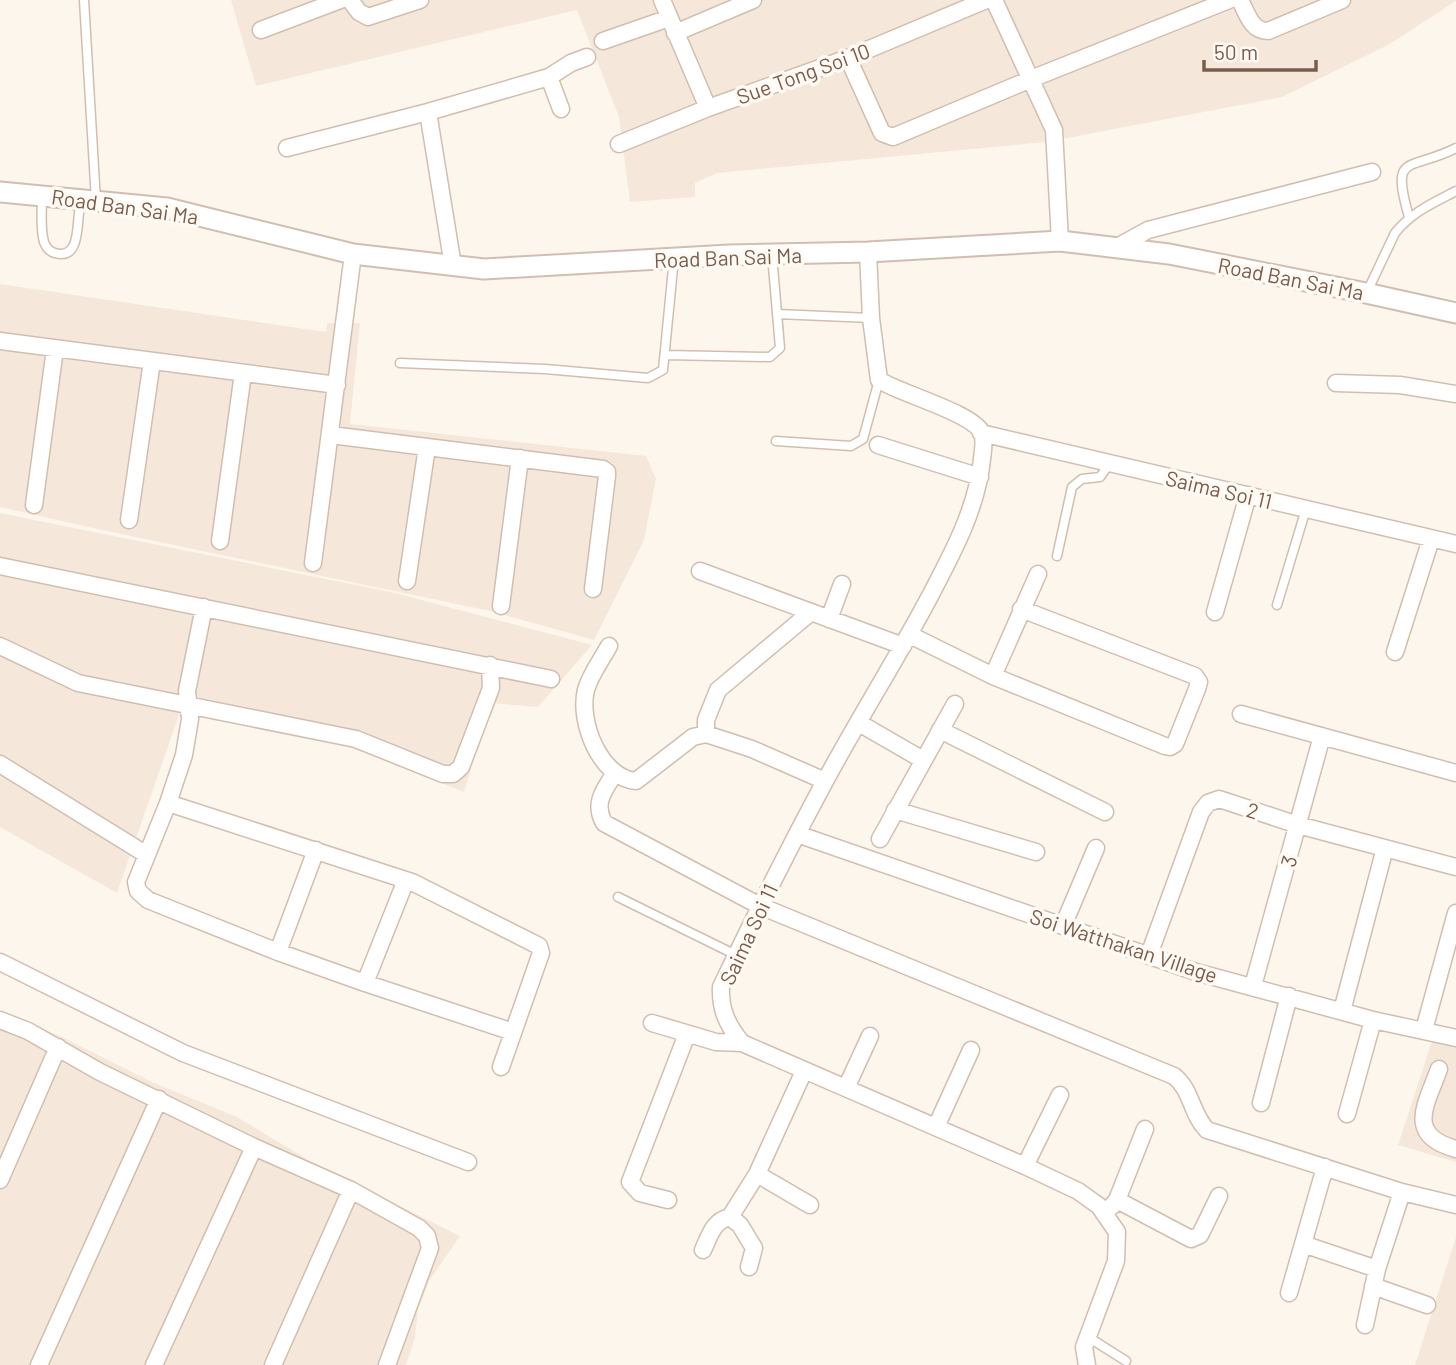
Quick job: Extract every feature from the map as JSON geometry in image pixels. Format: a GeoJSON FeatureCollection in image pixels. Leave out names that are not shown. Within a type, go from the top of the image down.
{"type":"FeatureCollection","features":[{"type":"Feature","properties":{"kind":"street"},"geometry":{"type":"LineString","coordinates":[[261,30],[340,0]]}},
{"type":"Feature","properties":{"kind":"street"},"geometry":{"type":"LineString","coordinates":[[350,0],[359,12],[368,17],[420,0]]}},
{"type":"Feature","properties":{"kind":"street"},"geometry":{"type":"LineString","coordinates":[[662,0],[708,108]]}},
{"type":"Feature","properties":{"kind":"street"},"geometry":{"type":"LineString","coordinates":[[675,33],[753,0]]}},
{"type":"Feature","properties":{"kind":"street","name":"Sue Tong Soi 10"},"geometry":{"type":"LineString","coordinates":[[619,144],[708,108],[848,58],[986,0]]}},
{"type":"Feature","properties":{"kind":"street"},"geometry":{"type":"LineString","coordinates":[[994,0],[1054,130],[1060,241]]}},
{"type":"Feature","properties":{"kind":"street"},"geometry":{"type":"LineString","coordinates":[[848,58],[881,133],[893,137],[1229,0]]}},
{"type":"Feature","properties":{"kind":"street"},"geometry":{"type":"LineString","coordinates":[[1240,0],[1254,27],[1260,31],[1268,31],[1342,0]]}},
{"type":"Feature","properties":{"kind":"street"},"geometry":{"type":"LineString","coordinates":[[603,41],[669,18]]}},
{"type":"Feature","properties":{"kind":"street"},"geometry":{"type":"LineString","coordinates":[[287,148],[428,112],[549,77],[587,57]]}},
{"type":"Feature","properties":{"kind":"street"},"geometry":{"type":"LineString","coordinates":[[549,77],[561,110]]}},
{"type":"Feature","properties":{"kind":"street"},"geometry":{"type":"LineString","coordinates":[[428,112],[453,266]]}},
{"type":"Feature","properties":{"kind":"street"},"geometry":{"type":"LineString","coordinates":[[1117,247],[1147,230],[1372,172]]}},
{"type":"Feature","properties":{"kind":"street","name":"Road Ban Sai Ma"},"geometry":{"type":"LineString","coordinates":[[0,192],[167,208],[353,254],[484,269],[1060,241],[1169,254],[1456,313]]}},
{"type":"Feature","properties":{"kind":"street"},"geometry":{"type":"LineString","coordinates":[[868,252],[871,318],[879,380]]}},
{"type":"Feature","properties":{"kind":"street"},"geometry":{"type":"LineString","coordinates":[[313,563],[353,254]]}},
{"type":"Feature","properties":{"kind":"street"},"geometry":{"type":"LineString","coordinates":[[0,341],[337,385]]}},
{"type":"Feature","properties":{"kind":"street"},"geometry":{"type":"LineString","coordinates":[[34,505],[55,349]]}},
{"type":"Feature","properties":{"kind":"street"},"geometry":{"type":"LineString","coordinates":[[129,520],[152,361]]}},
{"type":"Feature","properties":{"kind":"street"},"geometry":{"type":"LineString","coordinates":[[220,541],[243,373]]}},
{"type":"Feature","properties":{"kind":"street","name":"Saima Soi 11"},"geometry":{"type":"LineString","coordinates":[[742,1042],[726,1020],[720,1001],[721,987],[825,781],[956,548],[980,477],[983,446],[981,433],[974,424],[958,414],[892,388],[879,380]]}},
{"type":"Feature","properties":{"kind":"street"},"geometry":{"type":"LineString","coordinates":[[1336,383],[1400,385],[1456,394]]}},
{"type":"Feature","properties":{"kind":"street","name":"Saima Soi 11"},"geometry":{"type":"LineString","coordinates":[[981,433],[1456,544]]}},
{"type":"Feature","properties":{"kind":"street"},"geometry":{"type":"LineString","coordinates":[[331,435],[603,469],[607,472],[593,589]]}},
{"type":"Feature","properties":{"kind":"street"},"geometry":{"type":"LineString","coordinates":[[878,445],[980,477]]}},
{"type":"Feature","properties":{"kind":"street"},"geometry":{"type":"LineString","coordinates":[[407,581],[427,447]]}},
{"type":"Feature","properties":{"kind":"street"},"geometry":{"type":"LineString","coordinates":[[501,606],[520,458]]}},
{"type":"Feature","properties":{"kind":"street"},"geometry":{"type":"LineString","coordinates":[[1215,612],[1248,495]]}},
{"type":"Feature","properties":{"kind":"street"},"geometry":{"type":"LineString","coordinates":[[1395,653],[1431,539]]}},
{"type":"Feature","properties":{"kind":"street"},"geometry":{"type":"LineString","coordinates":[[0,566],[551,679]]}},
{"type":"Feature","properties":{"kind":"street"},"geometry":{"type":"LineString","coordinates":[[700,571],[811,612],[906,640],[1165,746],[1175,744],[1197,689],[1199,682],[1195,676],[1021,609]]}},
{"type":"Feature","properties":{"kind":"street"},"geometry":{"type":"LineString","coordinates":[[993,676],[1038,573]]}},
{"type":"Feature","properties":{"kind":"street"},"geometry":{"type":"LineString","coordinates":[[829,618],[842,584]]}},
{"type":"Feature","properties":{"kind":"street"},"geometry":{"type":"LineString","coordinates":[[204,607],[187,691],[190,719],[184,755],[136,882],[138,891],[148,900],[278,952],[513,1031]]}},
{"type":"Feature","properties":{"kind":"street"},"geometry":{"type":"LineString","coordinates":[[706,734],[706,720],[718,690],[811,612]]}},
{"type":"Feature","properties":{"kind":"street"},"geometry":{"type":"LineString","coordinates":[[0,646],[78,683],[356,739],[443,774],[453,774],[461,766],[491,688],[490,666]]}},
{"type":"Feature","properties":{"kind":"street"},"geometry":{"type":"LineString","coordinates":[[610,646],[586,687],[583,703],[589,737],[615,773],[626,781],[636,782],[693,737],[706,734],[752,749],[825,781]]}},
{"type":"Feature","properties":{"kind":"street"},"geometry":{"type":"LineString","coordinates":[[880,839],[955,704]]}},
{"type":"Feature","properties":{"kind":"street"},"geometry":{"type":"LineString","coordinates":[[1241,714],[1456,773]]}},
{"type":"Feature","properties":{"kind":"street"},"geometry":{"type":"LineString","coordinates":[[859,723],[923,760]]}},
{"type":"Feature","properties":{"kind":"street"},"geometry":{"type":"LineString","coordinates":[[940,730],[1105,812]]}},
{"type":"Feature","properties":{"kind":"street","name":"3"},"geometry":{"type":"LineString","coordinates":[[1253,986],[1322,736]]}},
{"type":"Feature","properties":{"kind":"street"},"geometry":{"type":"LineString","coordinates":[[0,764],[147,855]]}},
{"type":"Feature","properties":{"kind":"street"},"geometry":{"type":"LineString","coordinates":[[615,773],[601,796],[598,812],[604,823],[760,906],[1174,1076],[1184,1084],[1200,1123],[1207,1130],[1402,1192],[1456,1205]]}},
{"type":"Feature","properties":{"kind":"street","name":"2"},"geometry":{"type":"LineString","coordinates":[[1149,955],[1201,813],[1208,803],[1219,799],[1298,825],[1456,867]]}},
{"type":"Feature","properties":{"kind":"street"},"geometry":{"type":"LineString","coordinates":[[168,803],[406,880],[539,946],[541,953],[501,1066]]}},
{"type":"Feature","properties":{"kind":"street"},"geometry":{"type":"LineString","coordinates":[[895,810],[1036,852]]}},
{"type":"Feature","properties":{"kind":"street","name":"Soi Watthakan Village"},"geometry":{"type":"LineString","coordinates":[[797,834],[1196,972],[1373,1020],[1456,1038]]}},
{"type":"Feature","properties":{"kind":"street"},"geometry":{"type":"LineString","coordinates":[[1063,926],[1096,848]]}},
{"type":"Feature","properties":{"kind":"street"},"geometry":{"type":"LineString","coordinates":[[1342,1011],[1385,848]]}},
{"type":"Feature","properties":{"kind":"street"},"geometry":{"type":"LineString","coordinates":[[278,952],[316,850]]}},
{"type":"Feature","properties":{"kind":"street"},"geometry":{"type":"LineString","coordinates":[[365,983],[406,880]]}},
{"type":"Feature","properties":{"kind":"street"},"geometry":{"type":"LineString","coordinates":[[1424,1030],[1456,914]]}},
{"type":"Feature","properties":{"kind":"street"},"geometry":{"type":"LineString","coordinates":[[0,962],[183,1053],[468,1162]]}},
{"type":"Feature","properties":{"kind":"street"},"geometry":{"type":"LineString","coordinates":[[1261,1103],[1289,996]]}},
{"type":"Feature","properties":{"kind":"street"},"geometry":{"type":"LineString","coordinates":[[0,1020],[29,1031],[100,1072],[254,1147],[351,1190],[419,1228],[427,1236],[430,1248],[387,1365]]}},
{"type":"Feature","properties":{"kind":"street"},"geometry":{"type":"LineString","coordinates":[[1347,1114],[1373,1020]]}},
{"type":"Feature","properties":{"kind":"street"},"geometry":{"type":"LineString","coordinates":[[652,1023],[716,1042],[742,1042],[1025,1166],[1079,1191],[1099,1206],[1117,1232],[1116,1261],[1084,1348],[1087,1365]]}},
{"type":"Feature","properties":{"kind":"street"},"geometry":{"type":"LineString","coordinates":[[668,1200],[640,1193],[631,1181],[687,1034]]}},
{"type":"Feature","properties":{"kind":"street"},"geometry":{"type":"LineString","coordinates":[[846,1088],[870,1036]]}},
{"type":"Feature","properties":{"kind":"street"},"geometry":{"type":"LineString","coordinates":[[0,1180],[58,1047]]}},
{"type":"Feature","properties":{"kind":"street"},"geometry":{"type":"LineString","coordinates":[[936,1127],[971,1050]]}},
{"type":"Feature","properties":{"kind":"street"},"geometry":{"type":"LineString","coordinates":[[1439,1069],[1424,1113],[1425,1131],[1432,1140],[1456,1149]]}},
{"type":"Feature","properties":{"kind":"street"},"geometry":{"type":"LineString","coordinates":[[703,1250],[713,1226],[730,1217],[757,1174],[804,1071]]}},
{"type":"Feature","properties":{"kind":"street"},"geometry":{"type":"LineString","coordinates":[[1025,1166],[1060,1095]]}},
{"type":"Feature","properties":{"kind":"street"},"geometry":{"type":"LineString","coordinates":[[39,1365],[159,1099]]}},
{"type":"Feature","properties":{"kind":"street"},"geometry":{"type":"LineString","coordinates":[[1105,1215],[1117,1200],[1146,1129]]}},
{"type":"Feature","properties":{"kind":"street"},"geometry":{"type":"LineString","coordinates":[[154,1365],[254,1147]]}},
{"type":"Feature","properties":{"kind":"street"},"geometry":{"type":"LineString","coordinates":[[1289,1293],[1325,1167]]}},
{"type":"Feature","properties":{"kind":"street"},"geometry":{"type":"LineString","coordinates":[[757,1174],[810,1205]]}},
{"type":"Feature","properties":{"kind":"street"},"geometry":{"type":"LineString","coordinates":[[273,1365],[351,1190]]}},
{"type":"Feature","properties":{"kind":"street"},"geometry":{"type":"LineString","coordinates":[[1365,1325],[1377,1269],[1402,1192]]}},
{"type":"Feature","properties":{"kind":"street"},"geometry":{"type":"LineString","coordinates":[[1117,1200],[1191,1239],[1200,1235],[1219,1196]]}},
{"type":"Feature","properties":{"kind":"street"},"geometry":{"type":"LineString","coordinates":[[730,1217],[740,1225],[754,1248],[749,1267]]}},
{"type":"Feature","properties":{"kind":"street"},"geometry":{"type":"LineString","coordinates":[[1303,1244],[1377,1269]]}},
{"type":"Feature","properties":{"kind":"street"},"geometry":{"type":"LineString","coordinates":[[1373,1286],[1427,1304]]}},
{"type":"Feature","properties":{"kind":"lane"},"geometry":{"type":"LineString","coordinates":[[84,0],[96,201]]}},
{"type":"Feature","properties":{"kind":"lane"},"geometry":{"type":"LineString","coordinates":[[1409,217],[1400,183],[1402,173],[1410,165],[1456,148]]}},
{"type":"Feature","properties":{"kind":"lane"},"geometry":{"type":"LineString","coordinates":[[1366,293],[1395,233],[1409,217],[1456,191]]}},
{"type":"Feature","properties":{"kind":"lane"},"geometry":{"type":"LineString","coordinates":[[42,194],[45,243],[50,251],[67,253],[74,248],[79,213]]}},
{"type":"Feature","properties":{"kind":"lane"},"geometry":{"type":"LineString","coordinates":[[665,355],[770,357],[780,348],[772,255]]}},
{"type":"Feature","properties":{"kind":"lane"},"geometry":{"type":"LineString","coordinates":[[400,363],[544,369],[648,378],[663,370],[674,258]]}},
{"type":"Feature","properties":{"kind":"lane"},"geometry":{"type":"LineString","coordinates":[[777,314],[871,318]]}},
{"type":"Feature","properties":{"kind":"lane"},"geometry":{"type":"LineString","coordinates":[[776,441],[850,446],[858,443],[863,439],[879,380]]}},
{"type":"Feature","properties":{"kind":"lane"},"geometry":{"type":"LineString","coordinates":[[1057,556],[1072,487],[1082,479],[1100,477],[1110,463]]}},
{"type":"Feature","properties":{"kind":"lane"},"geometry":{"type":"LineString","coordinates":[[1276,605],[1306,509]]}},
{"type":"Feature","properties":{"kind":"lane"},"geometry":{"type":"LineString","coordinates":[[618,897],[736,955]]}},
{"type":"Feature","properties":{"kind":"lane"},"geometry":{"type":"LineString","coordinates":[[1088,1337],[1126,1361]]}},
{"type":"Feature","properties":{"kind":"shaded area"},"geometry":{"type":"Polygon","coordinates":[[[231,0],[1456,1],[1388,45],[1282,97],[1046,142],[717,173],[695,183],[695,197],[630,202],[619,117],[577,10],[256,86],[231,0]]]}},
{"type":"Feature","properties":{"kind":"shaded area"},"geometry":{"type":"Polygon","coordinates":[[[0,284],[326,332],[327,323],[360,323],[350,424],[646,456],[656,479],[644,540],[594,640],[490,611],[0,507],[0,284]]]}},
{"type":"Feature","properties":{"kind":"shaded area"},"geometry":{"type":"Polygon","coordinates":[[[0,513],[395,593],[592,645],[538,707],[490,703],[464,792],[313,733],[181,709],[117,893],[0,827],[0,513]]]}},
{"type":"Feature","properties":{"kind":"shaded area"},"geometry":{"type":"Polygon","coordinates":[[[0,1011],[60,1036],[152,1082],[237,1117],[310,1161],[460,1236],[429,1281],[418,1309],[415,1338],[406,1365],[0,1365],[0,1011]]]}},
{"type":"Feature","properties":{"kind":"shaded area"},"geometry":{"type":"Polygon","coordinates":[[[1433,1038],[1456,1042],[1456,1162],[1398,1145],[1433,1038]]]}},
{"type":"Feature","properties":{"kind":"shaded area"},"geometry":{"type":"Polygon","coordinates":[[[1456,1237],[1456,1365],[1415,1365],[1456,1237]]]}}]}
